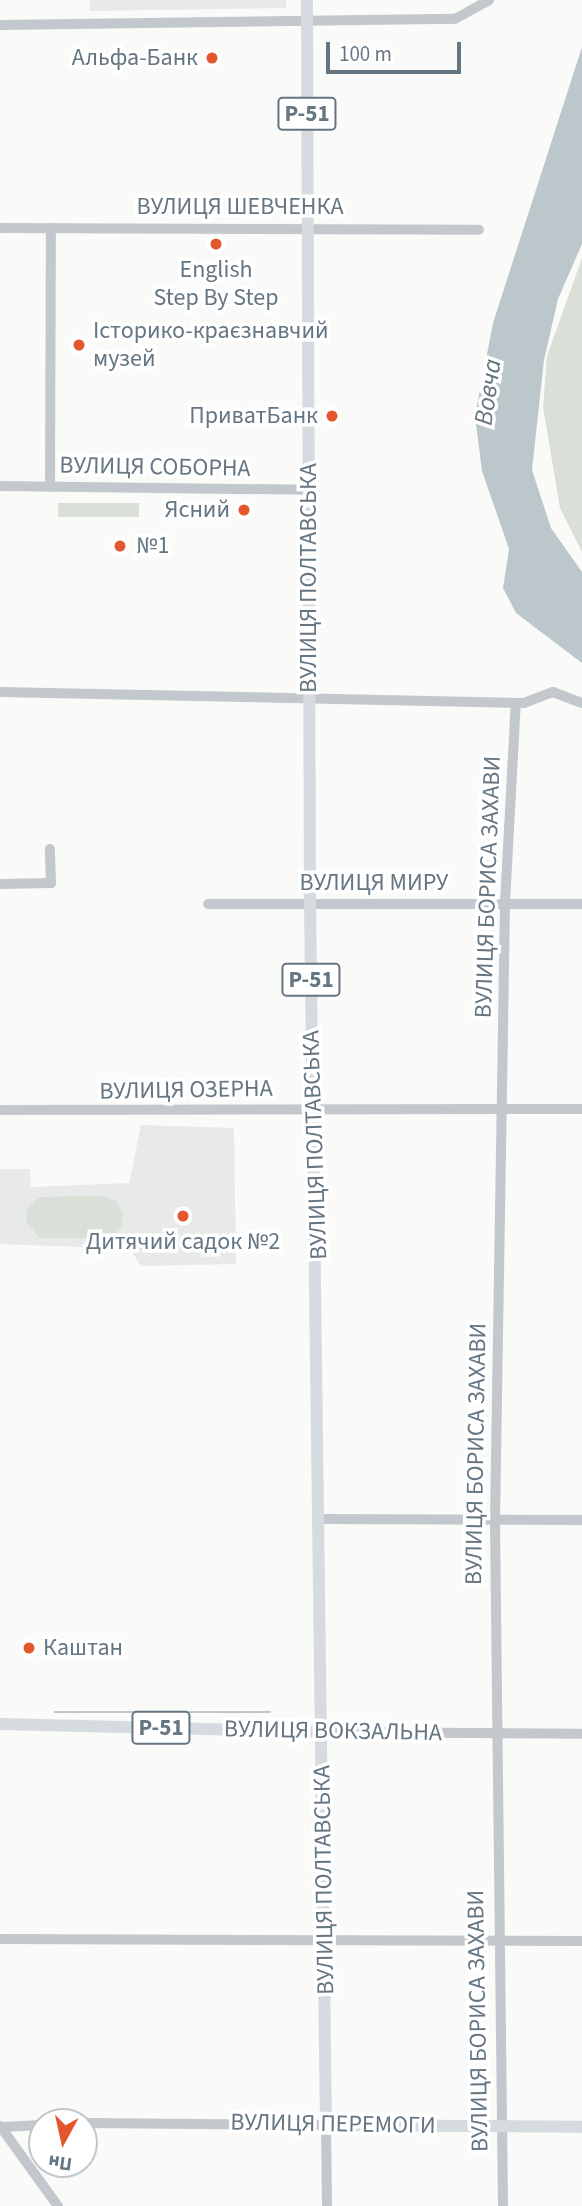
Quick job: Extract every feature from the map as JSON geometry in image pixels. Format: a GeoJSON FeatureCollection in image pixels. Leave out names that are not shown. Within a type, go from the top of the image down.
{"type":"FeatureCollection","features":[{"type":"Feature","properties":{"kind":"main road","name":"ВУЛИЦЯ ПОЛТАВСЬКА"},"geometry":{"type":"LineString","coordinates":[[307,0],[310,904],[327,2125]]}},
{"type":"Feature","properties":{"kind":"main road","name":"ВУЛИЦЯ ВОКЗАЛЬНА"},"geometry":{"type":"LineString","coordinates":[[0,1724],[322,1732]]}},
{"type":"Feature","properties":{"kind":"main road","name":"ВУЛИЦЯ ПЕРЕМОГИ"},"geometry":{"type":"LineString","coordinates":[[327,2125],[582,2127]]}},
{"type":"Feature","properties":{"kind":"street"},"geometry":{"type":"LineString","coordinates":[[0,25],[455,19],[489,0]]}},
{"type":"Feature","properties":{"kind":"street","name":"ВУЛИЦЯ ШЕВЧЕНКА"},"geometry":{"type":"LineString","coordinates":[[0,228],[308,227],[479,230]]}},
{"type":"Feature","properties":{"kind":"street"},"geometry":{"type":"LineString","coordinates":[[50,487],[51,228]]}},
{"type":"Feature","properties":{"kind":"street","name":"ВУЛИЦЯ СОБОРНА"},"geometry":{"type":"LineString","coordinates":[[0,486],[309,490]]}},
{"type":"Feature","properties":{"kind":"street"},"geometry":{"type":"LineString","coordinates":[[0,692],[309,696],[516,703],[553,692],[582,704]]}},
{"type":"Feature","properties":{"kind":"street","name":"ВУЛИЦЯ БОРИСА ЗАХАВИ"},"geometry":{"type":"LineString","coordinates":[[502,2206],[499,2126],[495,1520],[505,903],[516,703]]}},
{"type":"Feature","properties":{"kind":"street"},"geometry":{"type":"LineString","coordinates":[[0,884],[51,883],[50,849]]}},
{"type":"Feature","properties":{"kind":"street","name":"ВУЛИЦЯ МИРУ"},"geometry":{"type":"LineString","coordinates":[[208,904],[582,904]]}},
{"type":"Feature","properties":{"kind":"street","name":"ВУЛИЦЯ ОЗЕРНА"},"geometry":{"type":"LineString","coordinates":[[0,1110],[582,1109]]}},
{"type":"Feature","properties":{"kind":"street"},"geometry":{"type":"LineString","coordinates":[[320,1519],[582,1520]]}},
{"type":"Feature","properties":{"kind":"street","name":"ВУЛИЦЯ ВОКЗАЛЬНА"},"geometry":{"type":"LineString","coordinates":[[322,1732],[582,1734]]}},
{"type":"Feature","properties":{"kind":"street"},"geometry":{"type":"LineString","coordinates":[[0,1939],[325,1938],[582,1941]]}},
{"type":"Feature","properties":{"kind":"street","name":"ВУЛИЦЯ ПЕРЕМОГИ"},"geometry":{"type":"LineString","coordinates":[[98,2123],[327,2125]]}},
{"type":"Feature","properties":{"kind":"street"},"geometry":{"type":"LineString","coordinates":[[1,2126],[28,2125]]}},
{"type":"Feature","properties":{"kind":"street","name":"ВУЛИЦЯ ПОЛТАВСЬКА"},"geometry":{"type":"LineString","coordinates":[[327,2125],[327,2206]]}},
{"type":"Feature","properties":{"kind":"street"},"geometry":{"type":"LineString","coordinates":[[1,2126],[58,2206]]}},
{"type":"Feature","properties":{"kind":"shaded area"},"geometry":{"type":"Polygon","coordinates":[[[90,0],[286,0],[286,8],[89,11],[90,0]]]}},
{"type":"Feature","properties":{"kind":"shaded area"},"geometry":{"type":"Polygon","coordinates":[[[582,258],[582,552],[560,508],[543,407],[547,356],[582,258]]]}},
{"type":"Feature","properties":{"kind":"shaded area"},"geometry":{"type":"Polygon","coordinates":[[[58,503],[139,503],[139,517],[58,517],[58,503]]]}},
{"type":"Feature","properties":{"kind":"shaded area","name":"Дитячий садок №2"},"geometry":{"type":"Polygon","coordinates":[[[141,1125],[234,1128],[236,1264],[141,1266],[130,1249],[0,1244],[0,1169],[30,1169],[31,1187],[129,1183],[141,1125]]]}},
{"type":"Feature","properties":{"kind":"shaded area"},"geometry":{"type":"Polygon","coordinates":[[[102,1196],[116,1201],[123,1213],[121,1228],[110,1238],[40,1238],[26,1222],[28,1207],[39,1197],[102,1196]]]}},
{"type":"Feature","properties":{"kind":"water","name":"Вовча"},"geometry":{"type":"Polygon","coordinates":[[[582,47],[582,244],[558,299],[544,360],[532,470],[551,528],[582,572],[582,663],[516,613],[503,588],[509,549],[482,471],[475,416],[493,323],[582,47]]]}},
{"type":"Feature","properties":{"kind":"waterway"},"geometry":{"type":"LineString","coordinates":[[55,1712],[173,1712]]}},
{"type":"Feature","properties":{"kind":"waterway"},"geometry":{"type":"LineString","coordinates":[[189,1712],[270,1712]]}},
{"type":"Feature","properties":{"kind":"place","name":"Альфа-Банк"},"geometry":{"type":"Point","coordinates":[212,58]}},
{"type":"Feature","properties":{"kind":"place","name":"English Step By Step"},"geometry":{"type":"Point","coordinates":[216,244]}},
{"type":"Feature","properties":{"kind":"place","name":"Історико-краєзнавчий музей"},"geometry":{"type":"Point","coordinates":[79,345]}},
{"type":"Feature","properties":{"kind":"place","name":"ПриватБанк"},"geometry":{"type":"Point","coordinates":[332,416]}},
{"type":"Feature","properties":{"kind":"place","name":"Ясний"},"geometry":{"type":"Point","coordinates":[244,510]}},
{"type":"Feature","properties":{"kind":"place","name":"№1"},"geometry":{"type":"Point","coordinates":[120,546]}},
{"type":"Feature","properties":{"kind":"place","name":"Дитячий садок №2"},"geometry":{"type":"Point","coordinates":[183,1216]}},
{"type":"Feature","properties":{"kind":"place","name":"Каштан"},"geometry":{"type":"Point","coordinates":[29,1648]}}]}
